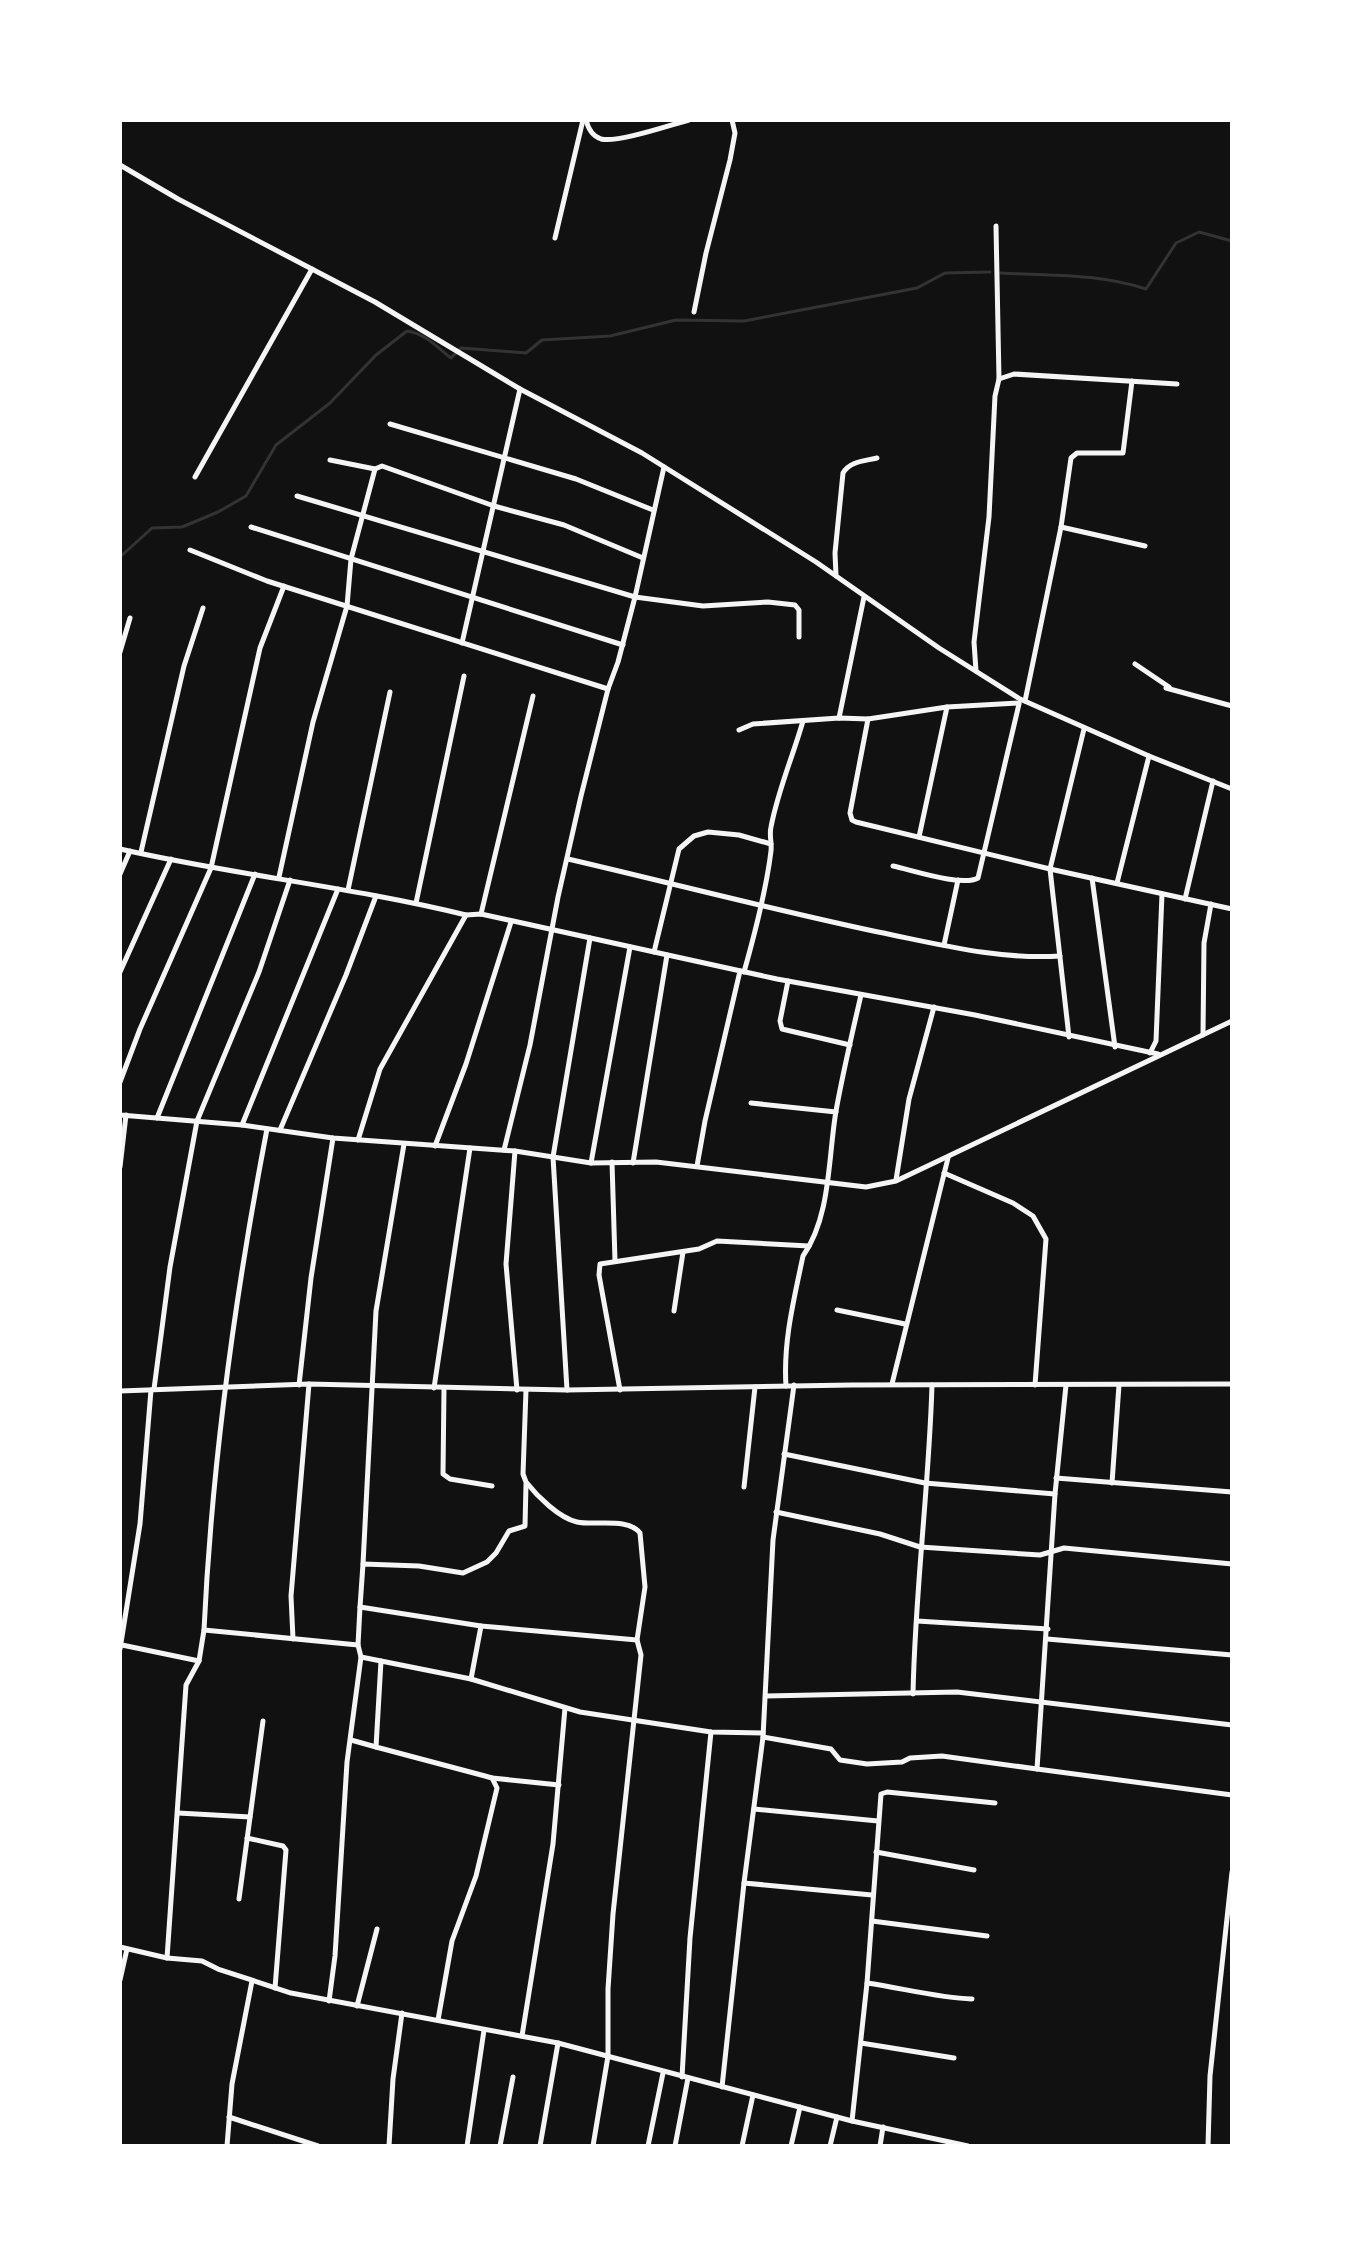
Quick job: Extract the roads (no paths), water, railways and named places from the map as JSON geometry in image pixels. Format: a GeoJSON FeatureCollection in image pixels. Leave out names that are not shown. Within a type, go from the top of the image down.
{"type":"FeatureCollection","features":[{"type":"Feature","properties":{"kind":"street"},"geometry":{"type":"LineString","coordinates":[[584,120],[592,134],[601,139],[614,139],[689,120]]}},
{"type":"Feature","properties":{"kind":"street"},"geometry":{"type":"LineString","coordinates":[[555,238],[584,120]]}},
{"type":"Feature","properties":{"kind":"street"},"geometry":{"type":"LineString","coordinates":[[694,312],[730,160],[735,133],[732,120]]}},
{"type":"Feature","properties":{"kind":"street"},"geometry":{"type":"LineString","coordinates":[[120,165],[178,199],[375,302],[520,389],[664,467],[746,516],[1021,701],[1232,789]]}},
{"type":"Feature","properties":{"kind":"street"},"geometry":{"type":"LineString","coordinates":[[976,672],[974,656],[989,517],[995,396],[999,379],[996,226]]}},
{"type":"Feature","properties":{"kind":"street"},"geometry":{"type":"LineString","coordinates":[[195,477],[312,269]]}},
{"type":"Feature","properties":{"kind":"street"},"geometry":{"type":"LineString","coordinates":[[999,379],[1014,374],[1177,384]]}},
{"type":"Feature","properties":{"kind":"street"},"geometry":{"type":"LineString","coordinates":[[893,866],[958,880],[975,881],[978,878],[1061,527],[1070,462],[1073,455],[1120,455],[1124,451],[1132,381]]}},
{"type":"Feature","properties":{"kind":"street"},"geometry":{"type":"LineString","coordinates":[[462,643],[520,389]]}},
{"type":"Feature","properties":{"kind":"street"},"geometry":{"type":"LineString","coordinates":[[390,424],[576,479],[653,510]]}},
{"type":"Feature","properties":{"kind":"street"},"geometry":{"type":"LineString","coordinates":[[836,577],[835,553],[843,473],[852,464],[877,458]]}},
{"type":"Feature","properties":{"kind":"street"},"geometry":{"type":"LineString","coordinates":[[330,460],[375,469],[382,466],[494,506],[564,525],[643,558]]}},
{"type":"Feature","properties":{"kind":"street"},"geometry":{"type":"LineString","coordinates":[[504,1150],[530,1045],[568,859],[608,689],[635,597],[664,467]]}},
{"type":"Feature","properties":{"kind":"street"},"geometry":{"type":"LineString","coordinates":[[279,877],[313,722],[347,606],[351,559],[375,469]]}},
{"type":"Feature","properties":{"kind":"street"},"geometry":{"type":"LineString","coordinates":[[297,496],[635,597],[703,606],[768,602],[791,604],[799,610],[799,637]]}},
{"type":"Feature","properties":{"kind":"street"},"geometry":{"type":"LineString","coordinates":[[251,527],[286,541],[623,645]]}},
{"type":"Feature","properties":{"kind":"street"},"geometry":{"type":"LineString","coordinates":[[1061,527],[1145,546]]}},
{"type":"Feature","properties":{"kind":"street"},"geometry":{"type":"LineString","coordinates":[[190,550],[244,573],[608,689]]}},
{"type":"Feature","properties":{"kind":"street"},"geometry":{"type":"LineString","coordinates":[[120,1082],[211,868],[260,648],[284,586]]}},
{"type":"Feature","properties":{"kind":"street"},"geometry":{"type":"LineString","coordinates":[[839,718],[864,597]]}},
{"type":"Feature","properties":{"kind":"street"},"geometry":{"type":"LineString","coordinates":[[141,852],[184,666],[203,608]]}},
{"type":"Feature","properties":{"kind":"street"},"geometry":{"type":"LineString","coordinates":[[120,652],[130,618]]}},
{"type":"Feature","properties":{"kind":"street"},"geometry":{"type":"LineString","coordinates":[[965,664],[974,656]]}},
{"type":"Feature","properties":{"kind":"street"},"geometry":{"type":"LineString","coordinates":[[1135,664],[1168,688],[1232,706]]}},
{"type":"Feature","properties":{"kind":"street"},"geometry":{"type":"LineString","coordinates":[[416,903],[464,676]]}},
{"type":"Feature","properties":{"kind":"street"},"geometry":{"type":"LineString","coordinates":[[348,890],[390,692]]}},
{"type":"Feature","properties":{"kind":"street"},"geometry":{"type":"LineString","coordinates":[[481,914],[533,696]]}},
{"type":"Feature","properties":{"kind":"street"},"geometry":{"type":"LineString","coordinates":[[739,730],[753,724],[868,719],[947,707],[1021,701]]}},
{"type":"Feature","properties":{"kind":"street"},"geometry":{"type":"LineString","coordinates":[[919,837],[947,707]]}},
{"type":"Feature","properties":{"kind":"street"},"geometry":{"type":"LineString","coordinates":[[868,719],[850,813],[852,820],[1050,869],[1232,909]]}},
{"type":"Feature","properties":{"kind":"street"},"geometry":{"type":"LineString","coordinates":[[697,1166],[708,1106],[761,905],[771,827],[781,783],[803,721]]}},
{"type":"Feature","properties":{"kind":"street"},"geometry":{"type":"LineString","coordinates":[[1069,1037],[1050,869],[1084,729]]}},
{"type":"Feature","properties":{"kind":"street"},"geometry":{"type":"LineString","coordinates":[[1117,883],[1149,756]]}},
{"type":"Feature","properties":{"kind":"street"},"geometry":{"type":"LineString","coordinates":[[1185,899],[1213,781]]}},
{"type":"Feature","properties":{"kind":"street"},"geometry":{"type":"LineString","coordinates":[[654,952],[679,849],[694,836],[708,832],[771,844]]}},
{"type":"Feature","properties":{"kind":"street"},"geometry":{"type":"LineString","coordinates":[[120,849],[211,868],[348,890],[466,915],[481,914],[553,928],[742,972],[934,1007],[1159,1055]]}},
{"type":"Feature","properties":{"kind":"street"},"geometry":{"type":"LineString","coordinates":[[120,874],[130,851]]}},
{"type":"Feature","properties":{"kind":"street"},"geometry":{"type":"LineString","coordinates":[[120,972],[171,859]]}},
{"type":"Feature","properties":{"kind":"street"},"geometry":{"type":"LineString","coordinates":[[568,859],[944,945],[1013,957],[1060,956]]}},
{"type":"Feature","properties":{"kind":"street"},"geometry":{"type":"LineString","coordinates":[[157,1118],[255,874]]}},
{"type":"Feature","properties":{"kind":"street"},"geometry":{"type":"LineString","coordinates":[[1092,878],[1115,1047]]}},
{"type":"Feature","properties":{"kind":"street"},"geometry":{"type":"LineString","coordinates":[[199,1661],[121,1647],[140,1524],[152,1390],[170,1267],[197,1121],[259,972],[290,880]]}},
{"type":"Feature","properties":{"kind":"street"},"geometry":{"type":"LineString","coordinates":[[944,945],[958,880]]}},
{"type":"Feature","properties":{"kind":"street"},"geometry":{"type":"LineString","coordinates":[[242,1125],[339,889]]}},
{"type":"Feature","properties":{"kind":"street"},"geometry":{"type":"LineString","coordinates":[[1150,1053],[1157,1034],[1162,894]]}},
{"type":"Feature","properties":{"kind":"street"},"geometry":{"type":"LineString","coordinates":[[280,1130],[376,896]]}},
{"type":"Feature","properties":{"kind":"street"},"geometry":{"type":"LineString","coordinates":[[1203,1035],[1204,943],[1211,904]]}},
{"type":"Feature","properties":{"kind":"street"},"geometry":{"type":"LineString","coordinates":[[358,1140],[384,1060],[466,915]]}},
{"type":"Feature","properties":{"kind":"street"},"geometry":{"type":"LineString","coordinates":[[435,1146],[466,1064],[511,922]]}},
{"type":"Feature","properties":{"kind":"street"},"geometry":{"type":"LineString","coordinates":[[567,1390],[553,1157],[590,938]]}},
{"type":"Feature","properties":{"kind":"street"},"geometry":{"type":"LineString","coordinates":[[591,1163],[630,947]]}},
{"type":"Feature","properties":{"kind":"street"},"geometry":{"type":"LineString","coordinates":[[633,1163],[667,955]]}},
{"type":"Feature","properties":{"kind":"street"},"geometry":{"type":"LineString","coordinates":[[788,981],[780,1021],[782,1029],[850,1045]]}},
{"type":"Feature","properties":{"kind":"street"},"geometry":{"type":"LineString","coordinates":[[722,2087],[763,1735],[776,1512],[790,1386],[784,1363],[787,1339],[803,1256],[820,1219],[836,1112],[861,995]]}},
{"type":"Feature","properties":{"kind":"street"},"geometry":{"type":"LineString","coordinates":[[896,1181],[907,1108],[934,1007]]}},
{"type":"Feature","properties":{"kind":"street"},"geometry":{"type":"LineString","coordinates":[[120,1167],[123,1115],[242,1125],[333,1138],[515,1151],[591,1163],[656,1162],[866,1187],[896,1181],[1232,1021]]}},
{"type":"Feature","properties":{"kind":"street"},"geometry":{"type":"LineString","coordinates":[[751,1103],[836,1112]]}},
{"type":"Feature","properties":{"kind":"street"},"geometry":{"type":"LineString","coordinates":[[167,1958],[186,1685],[199,1661],[204,1630],[216,1458],[228,1386],[230,1344],[267,1129]]}},
{"type":"Feature","properties":{"kind":"street"},"geometry":{"type":"LineString","coordinates":[[299,1385],[311,1278],[333,1138]]}},
{"type":"Feature","properties":{"kind":"street"},"geometry":{"type":"LineString","coordinates":[[329,2001],[335,1956],[347,1762],[361,1657],[358,1645],[380,1280],[404,1144]]}},
{"type":"Feature","properties":{"kind":"street"},"geometry":{"type":"LineString","coordinates":[[434,1388],[470,1148]]}},
{"type":"Feature","properties":{"kind":"street"},"geometry":{"type":"LineString","coordinates":[[515,1151],[506,1264],[517,1390]]}},
{"type":"Feature","properties":{"kind":"street"},"geometry":{"type":"LineString","coordinates":[[892,1384],[948,1157]]}},
{"type":"Feature","properties":{"kind":"street"},"geometry":{"type":"LineString","coordinates":[[612,1162],[615,1261]]}},
{"type":"Feature","properties":{"kind":"street"},"geometry":{"type":"LineString","coordinates":[[944,1173],[1013,1203],[1033,1216],[1046,1239],[1035,1385]]}},
{"type":"Feature","properties":{"kind":"street"},"geometry":{"type":"LineString","coordinates":[[620,1390],[598,1270],[600,1264],[699,1249],[717,1241],[810,1246]]}},
{"type":"Feature","properties":{"kind":"street"},"geometry":{"type":"LineString","coordinates":[[674,1311],[683,1252]]}},
{"type":"Feature","properties":{"kind":"street"},"geometry":{"type":"LineString","coordinates":[[837,1310],[905,1324]]}},
{"type":"Feature","properties":{"kind":"street"},"geometry":{"type":"LineString","coordinates":[[120,1391],[309,1384],[517,1390],[892,1384],[1232,1384]]}},
{"type":"Feature","properties":{"kind":"street"},"geometry":{"type":"LineString","coordinates":[[293,1639],[291,1596],[309,1384]]}},
{"type":"Feature","properties":{"kind":"street"},"geometry":{"type":"LineString","coordinates":[[913,1694],[920,1547],[930,1459],[932,1385]]}},
{"type":"Feature","properties":{"kind":"street"},"geometry":{"type":"LineString","coordinates":[[1037,1769],[1056,1478],[1066,1385]]}},
{"type":"Feature","properties":{"kind":"street"},"geometry":{"type":"LineString","coordinates":[[1112,1483],[1119,1385]]}},
{"type":"Feature","properties":{"kind":"street"},"geometry":{"type":"LineString","coordinates":[[744,1487],[755,1387]]}},
{"type":"Feature","properties":{"kind":"street"},"geometry":{"type":"LineString","coordinates":[[444,1388],[443,1474],[450,1479],[492,1486]]}},
{"type":"Feature","properties":{"kind":"street"},"geometry":{"type":"LineString","coordinates":[[363,1564],[419,1566],[463,1573],[487,1562],[509,1531],[525,1526],[526,1390]]}},
{"type":"Feature","properties":{"kind":"street"},"geometry":{"type":"LineString","coordinates":[[784,1454],[925,1483],[1055,1494]]}},
{"type":"Feature","properties":{"kind":"street"},"geometry":{"type":"LineString","coordinates":[[1056,1478],[1232,1492]]}},
{"type":"Feature","properties":{"kind":"street"},"geometry":{"type":"LineString","coordinates":[[526,1482],[568,1519],[636,1528],[641,1541],[645,1587],[637,1640],[641,1655],[613,1914],[608,2056],[593,2146]]}},
{"type":"Feature","properties":{"kind":"street"},"geometry":{"type":"LineString","coordinates":[[776,1512],[880,1534],[920,1547],[1027,1555],[1046,1555],[1064,1548],[1232,1564]]}},
{"type":"Feature","properties":{"kind":"street"},"geometry":{"type":"LineString","coordinates":[[360,1607],[481,1626],[637,1640]]}},
{"type":"Feature","properties":{"kind":"street"},"geometry":{"type":"LineString","coordinates":[[917,1621],[1048,1629]]}},
{"type":"Feature","properties":{"kind":"street"},"geometry":{"type":"LineString","coordinates":[[471,1679],[481,1626]]}},
{"type":"Feature","properties":{"kind":"street"},"geometry":{"type":"LineString","coordinates":[[204,1630],[358,1645]]}},
{"type":"Feature","properties":{"kind":"street"},"geometry":{"type":"LineString","coordinates":[[1047,1639],[1232,1655]]}},
{"type":"Feature","properties":{"kind":"street"},"geometry":{"type":"LineString","coordinates":[[361,1657],[471,1679],[565,1707],[711,1732],[763,1735],[831,1749],[840,1760],[867,1764],[942,1756],[1232,1795]]}},
{"type":"Feature","properties":{"kind":"street"},"geometry":{"type":"LineString","coordinates":[[376,1747],[381,1661]]}},
{"type":"Feature","properties":{"kind":"street"},"geometry":{"type":"LineString","coordinates":[[766,1696],[957,1692],[1232,1725]]}},
{"type":"Feature","properties":{"kind":"street"},"geometry":{"type":"LineString","coordinates":[[522,2036],[553,1844],[565,1707]]}},
{"type":"Feature","properties":{"kind":"street"},"geometry":{"type":"LineString","coordinates":[[239,1899],[263,1721]]}},
{"type":"Feature","properties":{"kind":"street"},"geometry":{"type":"LineString","coordinates":[[675,2146],[685,2077],[690,1938],[711,1732]]}},
{"type":"Feature","properties":{"kind":"street"},"geometry":{"type":"LineString","coordinates":[[351,1740],[492,1778],[559,1785]]}},
{"type":"Feature","properties":{"kind":"street"},"geometry":{"type":"LineString","coordinates":[[438,2020],[452,1941],[476,1876],[497,1793],[492,1778]]}},
{"type":"Feature","properties":{"kind":"street"},"geometry":{"type":"LineString","coordinates":[[852,2121],[867,1983],[880,1797],[883,1792],[995,1803]]}},
{"type":"Feature","properties":{"kind":"street"},"geometry":{"type":"LineString","coordinates":[[754,1809],[878,1821]]}},
{"type":"Feature","properties":{"kind":"street"},"geometry":{"type":"LineString","coordinates":[[178,1813],[250,1817]]}},
{"type":"Feature","properties":{"kind":"street"},"geometry":{"type":"LineString","coordinates":[[247,1838],[283,1846],[286,1850],[275,1988]]}},
{"type":"Feature","properties":{"kind":"street"},"geometry":{"type":"LineString","coordinates":[[876,1852],[974,1870]]}},
{"type":"Feature","properties":{"kind":"street"},"geometry":{"type":"LineString","coordinates":[[1208,2146],[1210,2076],[1232,1872]]}},
{"type":"Feature","properties":{"kind":"street"},"geometry":{"type":"LineString","coordinates":[[744,1883],[872,1895]]}},
{"type":"Feature","properties":{"kind":"street"},"geometry":{"type":"LineString","coordinates":[[872,1921],[987,1936]]}},
{"type":"Feature","properties":{"kind":"street"},"geometry":{"type":"LineString","coordinates":[[357,2006],[377,1929]]}},
{"type":"Feature","properties":{"kind":"street"},"geometry":{"type":"LineString","coordinates":[[120,1947],[167,1958],[202,1961],[252,1981],[329,2001],[558,2043],[852,2121],[964,2145]]}},
{"type":"Feature","properties":{"kind":"street"},"geometry":{"type":"LineString","coordinates":[[120,1980],[127,1949]]}},
{"type":"Feature","properties":{"kind":"street"},"geometry":{"type":"LineString","coordinates":[[227,2146],[232,2084],[252,1981]]}},
{"type":"Feature","properties":{"kind":"street"},"geometry":{"type":"LineString","coordinates":[[867,1983],[921,1990],[945,1998],[972,1999]]}},
{"type":"Feature","properties":{"kind":"street"},"geometry":{"type":"LineString","coordinates":[[389,2146],[393,2079],[402,2013]]}},
{"type":"Feature","properties":{"kind":"street"},"geometry":{"type":"LineString","coordinates":[[467,2146],[484,2030]]}},
{"type":"Feature","properties":{"kind":"street"},"geometry":{"type":"LineString","coordinates":[[540,2146],[558,2043]]}},
{"type":"Feature","properties":{"kind":"street"},"geometry":{"type":"LineString","coordinates":[[861,2043],[954,2058]]}},
{"type":"Feature","properties":{"kind":"street"},"geometry":{"type":"LineString","coordinates":[[648,2146],[663,2072]]}},
{"type":"Feature","properties":{"kind":"street"},"geometry":{"type":"LineString","coordinates":[[500,2146],[513,2077]]}},
{"type":"Feature","properties":{"kind":"street"},"geometry":{"type":"LineString","coordinates":[[742,2146],[753,2095]]}},
{"type":"Feature","properties":{"kind":"street"},"geometry":{"type":"LineString","coordinates":[[791,2146],[800,2107]]}},
{"type":"Feature","properties":{"kind":"street"},"geometry":{"type":"LineString","coordinates":[[229,2117],[318,2146]]}},
{"type":"Feature","properties":{"kind":"street"},"geometry":{"type":"LineString","coordinates":[[830,2146],[837,2117]]}},
{"type":"Feature","properties":{"kind":"street"},"geometry":{"type":"LineString","coordinates":[[880,2146],[883,2127]]}},
{"type":"Feature","properties":{"kind":"street"},"geometry":{"type":"LineString","coordinates":[[919,2146],[920,2135]]}},
{"type":"Feature","properties":{"kind":"waterway"},"geometry":{"type":"LineString","coordinates":[[1001,273],[1092,278],[1146,289],[1176,243],[1199,232],[1232,241]]}},
{"type":"Feature","properties":{"kind":"waterway"},"geometry":{"type":"LineString","coordinates":[[120,557],[152,528],[182,527],[246,496],[276,445],[330,403],[376,355],[407,331],[426,338],[451,358],[461,348],[526,353],[542,340],[610,336],[676,320],[744,321],[917,288],[945,273],[990,272]]}}]}
